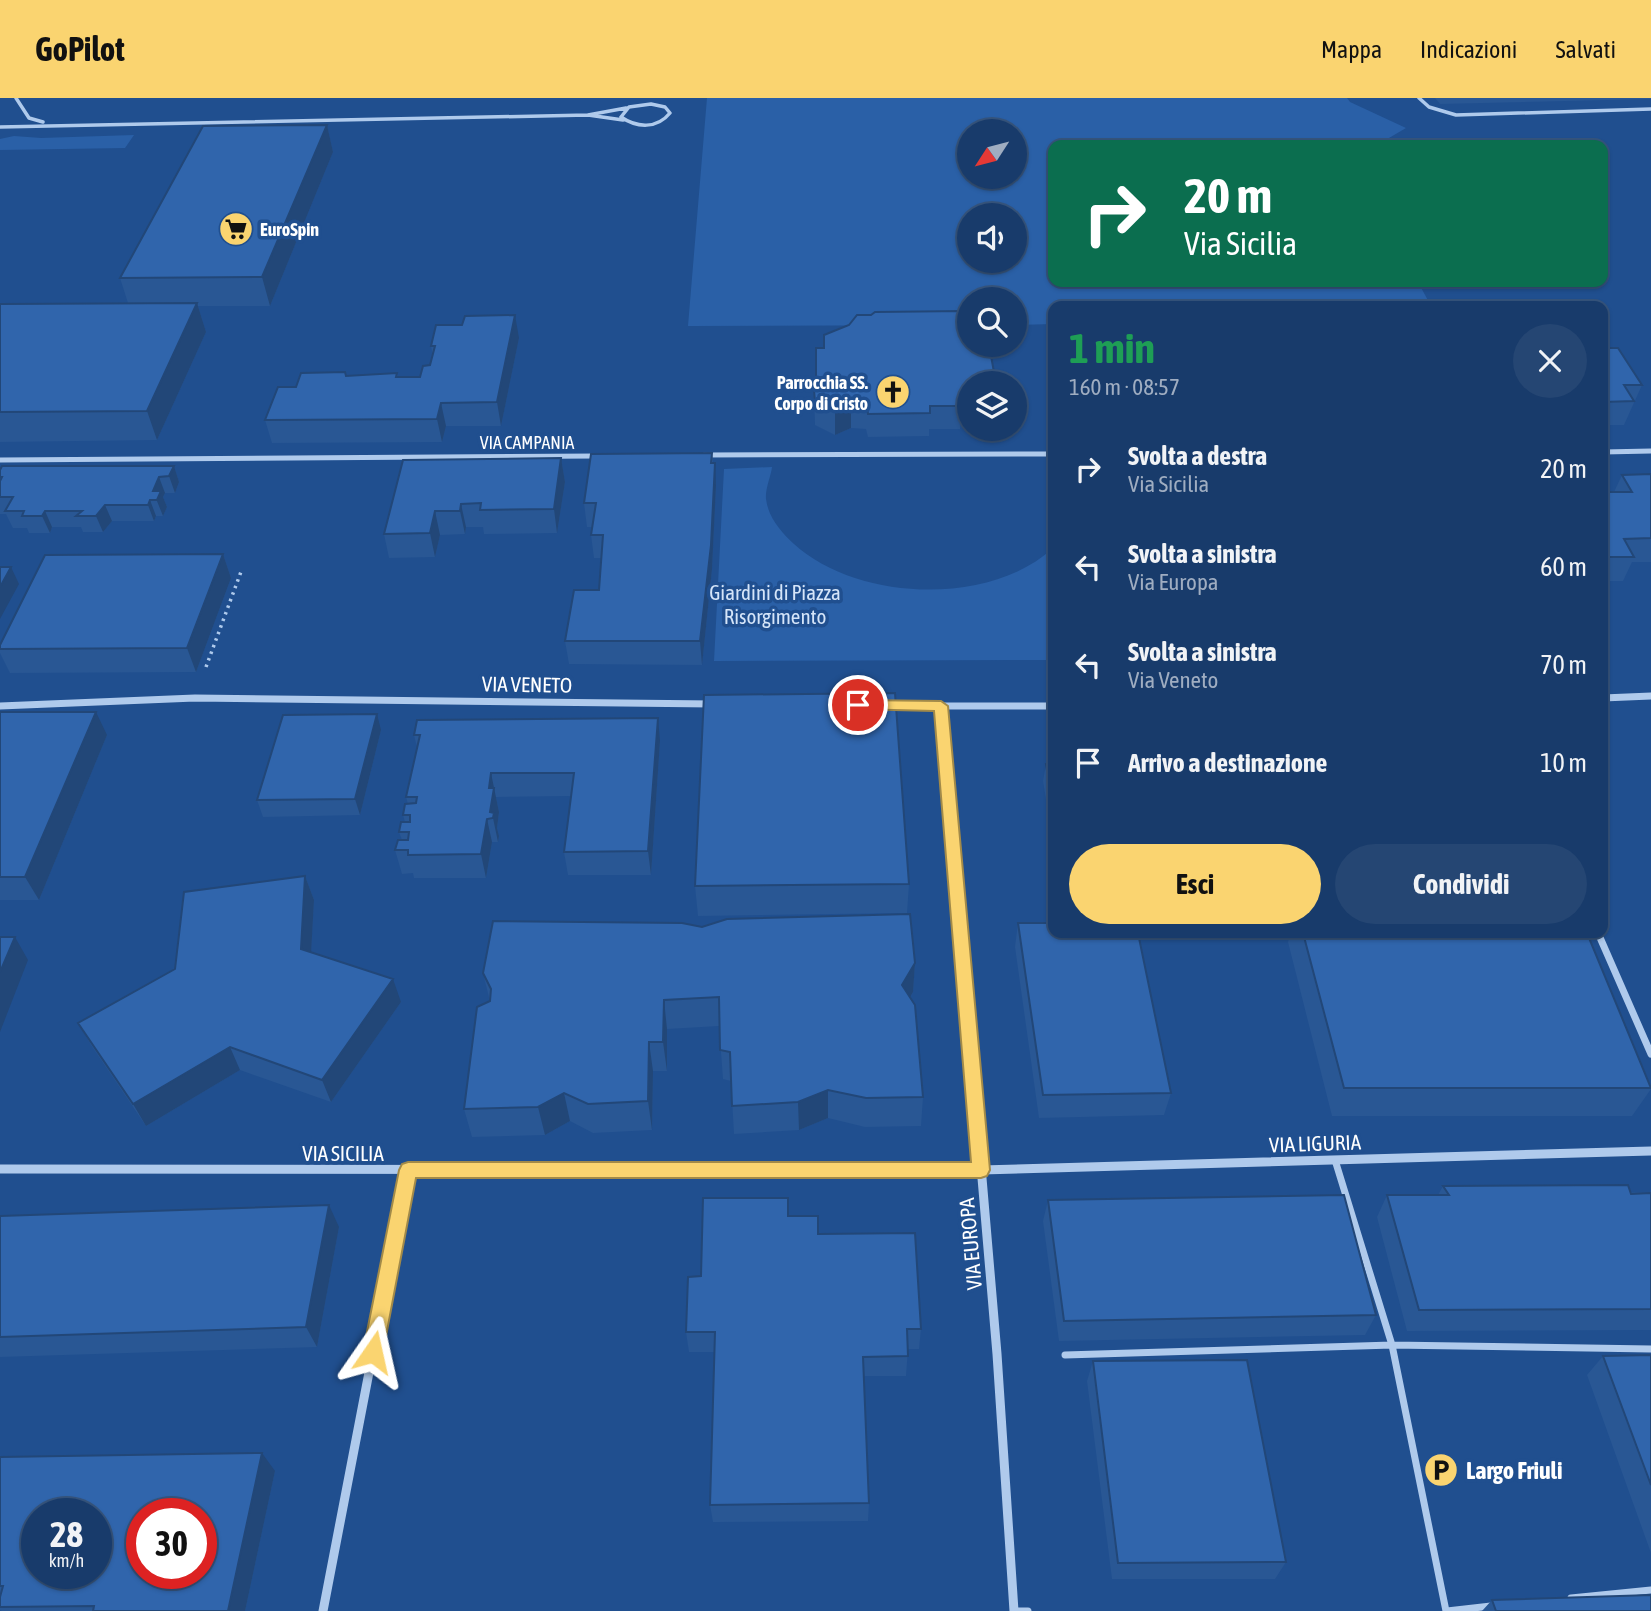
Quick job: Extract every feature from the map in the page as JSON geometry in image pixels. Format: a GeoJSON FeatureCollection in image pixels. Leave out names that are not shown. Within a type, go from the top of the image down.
{"type":"FeatureCollection","features":[{"type":"Feature","properties":{"kind":"street"},"geometry":{"type":"LineString","coordinates":[[1608,452],[1651,452]]}},
{"type":"Feature","properties":{"kind":"street"},"geometry":{"type":"LineString","coordinates":[[699,455],[1048,454]]}},
{"type":"Feature","properties":{"kind":"street","name":"VIA CAMPANIA"},"geometry":{"type":"LineString","coordinates":[[0,460],[601,456]]}},
{"type":"Feature","properties":{"kind":"street"},"geometry":{"type":"LineString","coordinates":[[1608,698],[1651,696]]}},
{"type":"Feature","properties":{"kind":"street","name":"VIA VENETO"},"geometry":{"type":"LineString","coordinates":[[0,706],[195,698],[720,704]]}},
{"type":"Feature","properties":{"kind":"street"},"geometry":{"type":"LineString","coordinates":[[872,705],[1048,706]]}},
{"type":"Feature","properties":{"kind":"street","name":"VIA EUROPA"},"geometry":{"type":"LineString","coordinates":[[941,706],[997,1354],[1014,1611]]}},
{"type":"Feature","properties":{"kind":"street"},"geometry":{"type":"LineString","coordinates":[[1600,938],[1651,1054]]}},
{"type":"Feature","properties":{"kind":"street","name":"VIA LIGURIA"},"geometry":{"type":"LineString","coordinates":[[981,1170],[1651,1151]]}},
{"type":"Feature","properties":{"kind":"street","name":"VIA SICILIA"},"geometry":{"type":"LineString","coordinates":[[0,1170],[981,1170]]}},
{"type":"Feature","properties":{"kind":"street"},"geometry":{"type":"LineString","coordinates":[[323,1611],[408,1170]]}},
{"type":"Feature","properties":{"kind":"lane"},"geometry":{"type":"LineString","coordinates":[[16,98],[29,118],[60,124]]}},
{"type":"Feature","properties":{"kind":"lane"},"geometry":{"type":"LineString","coordinates":[[1419,98],[1429,107],[1456,115],[1651,109]]}},
{"type":"Feature","properties":{"kind":"lane"},"geometry":{"type":"LineString","coordinates":[[0,127],[588,115],[635,124],[651,124],[665,120],[670,113],[664,107],[651,104],[588,115]]}},
{"type":"Feature","properties":{"kind":"lane"},"geometry":{"type":"LineString","coordinates":[[624,120],[622,113],[629,107]]}},
{"type":"Feature","properties":{"kind":"lane"},"geometry":{"type":"LineString","coordinates":[[1335,1160],[1392,1345],[1446,1611],[1501,1605]]}},
{"type":"Feature","properties":{"kind":"lane"},"geometry":{"type":"LineString","coordinates":[[1065,1354],[1392,1345],[1569,1350],[1651,1349]]}},
{"type":"Feature","properties":{"kind":"lane"},"geometry":{"type":"LineString","coordinates":[[1555,1600],[1650,1590]]}},
{"type":"Feature","properties":{"kind":"lane"},"geometry":{"type":"LineString","coordinates":[[1014,1611],[1028,1611]]}},
{"type":"Feature","properties":{"kind":"path"},"geometry":{"type":"LineString","coordinates":[[195,698],[242,569]]}},
{"type":"Feature","properties":{"kind":"green space"},"geometry":{"type":"Polygon","coordinates":[[[707,98],[1347,98],[1350,102],[1406,128],[1386,140],[1048,140],[1048,287],[1421,287],[1428,301],[1048,301],[1048,324],[1027,325],[1027,287],[957,287],[957,325],[688,326],[707,98]]]}},
{"type":"Feature","properties":{"kind":"green space"},"geometry":{"type":"Polygon","coordinates":[[[134,135],[125,148],[0,150],[0,139],[14,136],[41,138],[134,135]]]}},
{"type":"Feature","properties":{"kind":"green space","name":"Giardini di Piazza Risorgimento"},"geometry":{"type":"Polygon","coordinates":[[[772,467],[766,499],[769,512],[784,534],[821,563],[852,577],[887,586],[960,588],[994,580],[1026,567],[1048,552],[1048,660],[714,661],[724,469],[772,467]]]}},
{"type":"Feature","properties":{"kind":"building","name":"EuroSpin"},"geometry":{"type":"Polygon","coordinates":[[[327,125],[262,277],[120,278],[203,126],[327,125]]]}},
{"type":"Feature","properties":{"kind":"building"},"geometry":{"type":"Polygon","coordinates":[[[197,303],[147,411],[0,412],[0,304],[197,303]]]}},
{"type":"Feature","properties":{"kind":"building","name":"Parrocchia SS. Corpo di Cristo"},"geometry":{"type":"Polygon","coordinates":[[[957,311],[957,357],[991,357],[994,371],[957,371],[957,406],[930,406],[930,413],[868,414],[867,406],[851,405],[835,412],[815,402],[814,390],[832,385],[833,380],[826,381],[816,377],[816,348],[824,348],[824,335],[849,325],[857,315],[871,315],[875,312],[957,311]]]}},
{"type":"Feature","properties":{"kind":"building"},"geometry":{"type":"Polygon","coordinates":[[[515,315],[497,402],[441,403],[437,419],[265,420],[278,387],[296,387],[301,373],[345,372],[346,376],[397,373],[396,377],[420,377],[423,366],[430,365],[435,346],[431,346],[436,325],[462,325],[465,316],[515,315]]]}},
{"type":"Feature","properties":{"kind":"building"},"geometry":{"type":"Polygon","coordinates":[[[1608,348],[1618,348],[1642,385],[1624,385],[1634,401],[1608,402],[1608,348]]]}},
{"type":"Feature","properties":{"kind":"building"},"geometry":{"type":"Polygon","coordinates":[[[712,453],[711,463],[715,463],[711,545],[700,641],[565,641],[574,590],[599,590],[603,535],[591,535],[596,503],[584,503],[591,454],[712,453]]]}},
{"type":"Feature","properties":{"kind":"building"},"geometry":{"type":"Polygon","coordinates":[[[561,458],[554,509],[480,510],[481,503],[461,504],[460,511],[435,511],[430,533],[384,534],[403,460],[561,458]]]}},
{"type":"Feature","properties":{"kind":"building"},"geometry":{"type":"Polygon","coordinates":[[[2,466],[174,466],[169,476],[159,477],[153,491],[161,491],[157,500],[150,500],[148,505],[105,505],[96,516],[76,516],[82,511],[45,511],[42,516],[22,516],[24,511],[5,511],[13,497],[0,497],[2,466]]]}},
{"type":"Feature","properties":{"kind":"building"},"geometry":{"type":"Polygon","coordinates":[[[1651,474],[1651,538],[1624,539],[1634,557],[1608,557],[1608,492],[1632,492],[1622,475],[1651,474]]]}},
{"type":"Feature","properties":{"kind":"building"},"geometry":{"type":"Polygon","coordinates":[[[223,554],[187,648],[0,649],[45,555],[223,554]]]}},
{"type":"Feature","properties":{"kind":"building"},"geometry":{"type":"Polygon","coordinates":[[[0,567],[11,567],[0,587],[0,567]]]}},
{"type":"Feature","properties":{"kind":"building"},"geometry":{"type":"Polygon","coordinates":[[[895,693],[909,884],[695,886],[704,695],[895,693]]]}},
{"type":"Feature","properties":{"kind":"building"},"geometry":{"type":"Polygon","coordinates":[[[0,712],[96,712],[25,877],[0,877],[0,712]]]}},
{"type":"Feature","properties":{"kind":"building"},"geometry":{"type":"Polygon","coordinates":[[[377,714],[355,799],[257,800],[283,715],[377,714]]]}},
{"type":"Feature","properties":{"kind":"building"},"geometry":{"type":"Polygon","coordinates":[[[658,718],[648,851],[564,852],[574,773],[491,773],[489,788],[494,788],[490,812],[494,813],[493,818],[487,819],[481,854],[408,855],[408,850],[395,850],[398,840],[408,840],[409,832],[399,832],[401,822],[410,822],[410,815],[403,815],[405,804],[416,803],[417,797],[406,797],[420,735],[414,735],[417,720],[658,718]]]}},
{"type":"Feature","properties":{"kind":"building"},"geometry":{"type":"Polygon","coordinates":[[[305,876],[301,949],[393,979],[322,1080],[230,1047],[133,1104],[78,1023],[175,969],[184,892],[305,876]]]}},
{"type":"Feature","properties":{"kind":"building"},"geometry":{"type":"Polygon","coordinates":[[[910,914],[915,963],[902,985],[915,1005],[923,1097],[866,1098],[828,1090],[798,1102],[732,1106],[730,1052],[720,1050],[719,997],[664,1000],[663,1042],[649,1042],[648,1101],[588,1104],[564,1093],[538,1107],[464,1109],[477,1007],[490,1001],[491,989],[483,973],[493,921],[682,923],[702,927],[727,919],[910,914]]]}},
{"type":"Feature","properties":{"kind":"building"},"geometry":{"type":"Polygon","coordinates":[[[1018,923],[1048,923],[1048,938],[1139,938],[1171,1093],[1043,1095],[1018,923]]]}},
{"type":"Feature","properties":{"kind":"building"},"geometry":{"type":"Polygon","coordinates":[[[0,937],[15,937],[0,972],[0,937]]]}},
{"type":"Feature","properties":{"kind":"building"},"geometry":{"type":"Polygon","coordinates":[[[1304,938],[1589,938],[1651,1088],[1344,1088],[1304,938]]]}},
{"type":"Feature","properties":{"kind":"building"},"geometry":{"type":"Polygon","coordinates":[[[1628,1185],[1631,1194],[1651,1193],[1651,1309],[1419,1310],[1387,1195],[1449,1195],[1443,1186],[1628,1185]]]}},
{"type":"Feature","properties":{"kind":"building"},"geometry":{"type":"Polygon","coordinates":[[[1344,1195],[1376,1315],[1064,1321],[1048,1200],[1344,1195]]]}},
{"type":"Feature","properties":{"kind":"building"},"geometry":{"type":"Polygon","coordinates":[[[703,1198],[788,1198],[788,1216],[818,1216],[818,1234],[915,1233],[921,1329],[907,1329],[908,1356],[863,1357],[869,1503],[710,1505],[715,1332],[686,1332],[688,1277],[701,1276],[703,1198]]]}},
{"type":"Feature","properties":{"kind":"building"},"geometry":{"type":"Polygon","coordinates":[[[329,1205],[306,1327],[0,1337],[0,1216],[329,1205]]]}},
{"type":"Feature","properties":{"kind":"building"},"geometry":{"type":"Polygon","coordinates":[[[1651,1355],[1651,1485],[1603,1356],[1651,1355]]]}},
{"type":"Feature","properties":{"kind":"building"},"geometry":{"type":"Polygon","coordinates":[[[1247,1360],[1286,1562],[1118,1563],[1093,1361],[1247,1360]]]}},
{"type":"Feature","properties":{"kind":"building"},"geometry":{"type":"Polygon","coordinates":[[[262,1453],[228,1611],[93,1611],[94,1606],[0,1607],[3,1586],[0,1586],[0,1457],[262,1453]]]}},
{"type":"Feature","properties":{"kind":"building"},"geometry":{"type":"Polygon","coordinates":[[[1651,1595],[1651,1611],[1496,1611],[1492,1600],[1651,1595]]]}},
{"type":"Feature","properties":{"kind":"place","name":"EuroSpin"},"geometry":{"type":"Point","coordinates":[236,229]}},
{"type":"Feature","properties":{"kind":"place","name":"Parrocchia SS. Corpo di Cristo"},"geometry":{"type":"Point","coordinates":[893,392]}},
{"type":"Feature","properties":{"kind":"place","name":"Largo Friuli"},"geometry":{"type":"Point","coordinates":[1441,1470]}},
{"type":"Feature","properties":{"kind":"route"},"geometry":{"type":"LineString","coordinates":[[373,1352],[408,1170],[981,1170],[941,706],[858,705]]}}]}
